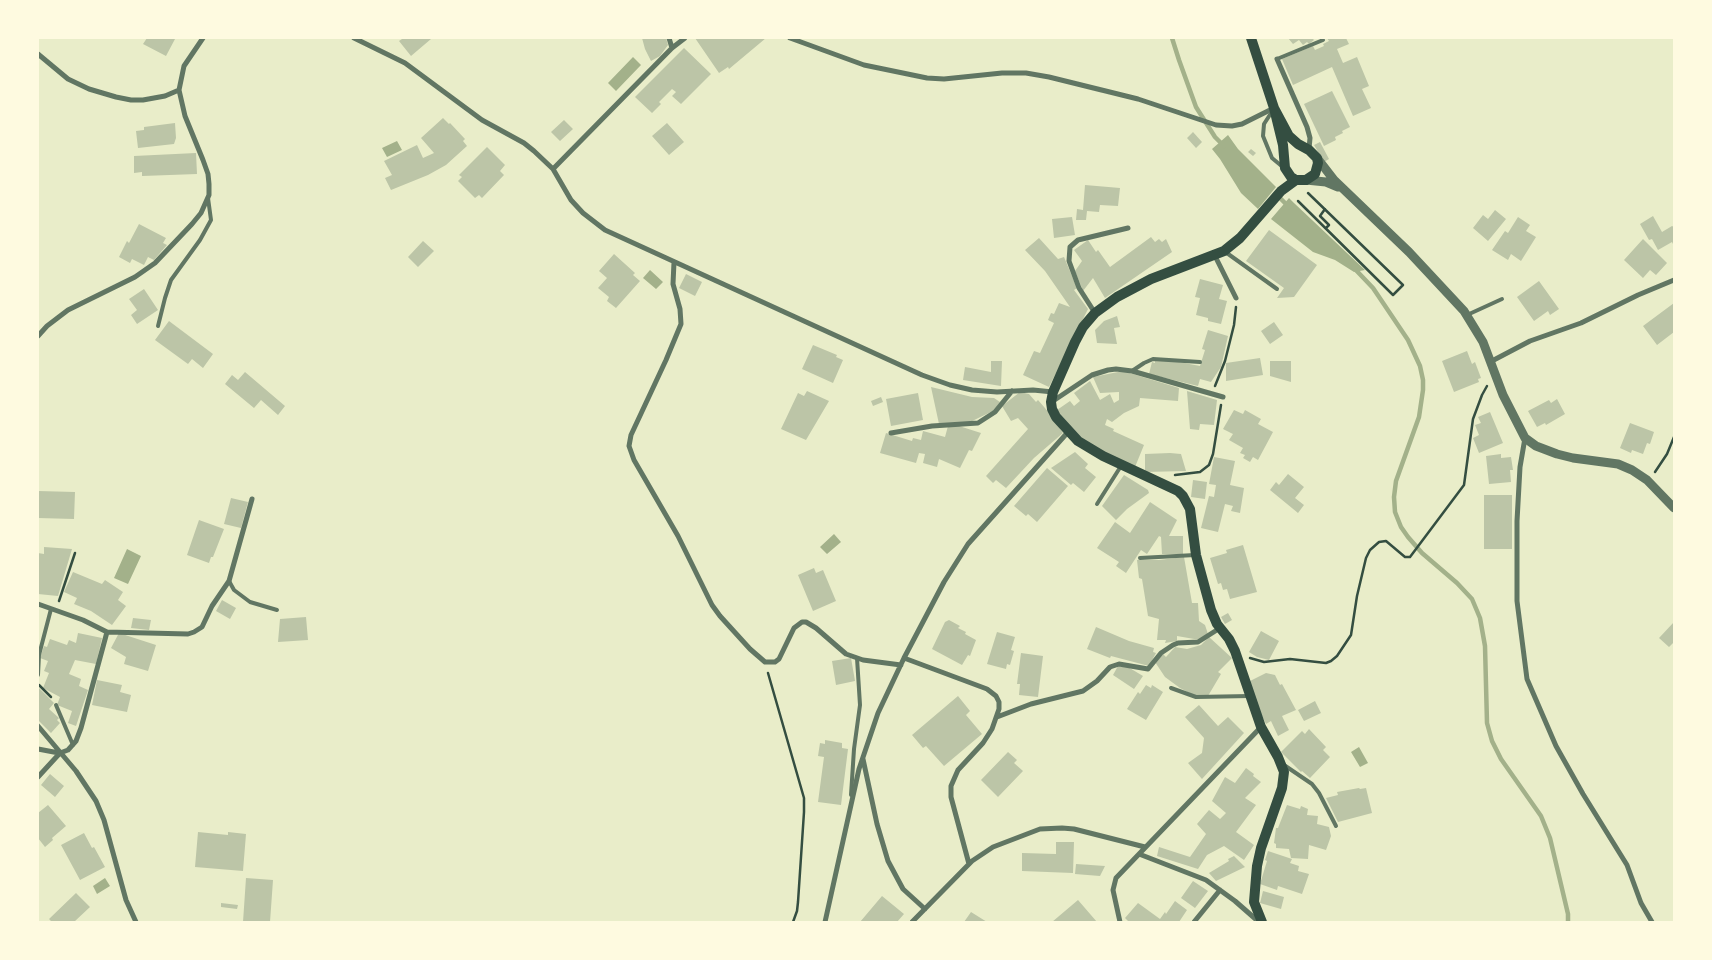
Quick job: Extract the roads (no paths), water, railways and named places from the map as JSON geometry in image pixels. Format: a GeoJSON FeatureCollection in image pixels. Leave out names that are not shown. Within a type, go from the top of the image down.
{"type":"FeatureCollection","features":[{"type":"Feature","properties":{"kind":"main road"},"geometry":{"type":"LineString","coordinates":[[1251,38],[1274,108],[1292,173]]}},
{"type":"Feature","properties":{"kind":"main road"},"geometry":{"type":"LineString","coordinates":[[1274,108],[1289,136],[1310,152],[1318,163],[1315,174],[1292,173]]}},
{"type":"Feature","properties":{"kind":"main road"},"geometry":{"type":"LineString","coordinates":[[1261,922],[1254,902],[1257,866],[1261,848],[1282,788],[1284,772],[1282,764],[1260,727],[1235,651],[1211,610],[1196,555],[1192,517],[1187,502],[1178,491],[1090,449],[1068,432],[1054,412],[1052,397],[1075,342],[1083,327],[1095,313],[1151,279],[1220,254],[1233,246],[1281,191],[1292,173],[1289,153],[1294,150],[1310,152]]}},
{"type":"Feature","properties":{"kind":"street"},"geometry":{"type":"LineString","coordinates":[[38,336],[46,326],[68,310],[135,277],[155,263],[201,213],[208,196],[208,174],[185,116],[179,90],[184,66],[203,38]]}},
{"type":"Feature","properties":{"kind":"street"},"geometry":{"type":"LineString","coordinates":[[354,38],[387,53],[418,72],[482,120],[524,143],[553,169],[571,200],[593,222],[612,234],[922,375],[950,385],[972,390],[1012,391],[1052,397],[1098,373],[1112,369],[1132,371],[1223,396]]}},
{"type":"Feature","properties":{"kind":"street"},"geometry":{"type":"LineString","coordinates":[[669,38],[672,48]]}},
{"type":"Feature","properties":{"kind":"street"},"geometry":{"type":"LineString","coordinates":[[553,169],[672,48],[685,38]]}},
{"type":"Feature","properties":{"kind":"street"},"geometry":{"type":"LineString","coordinates":[[790,38],[845,59],[893,71],[944,79],[1026,73],[1129,97],[1204,122],[1226,126],[1242,124],[1274,108]]}},
{"type":"Feature","properties":{"kind":"street"},"geometry":{"type":"LineString","coordinates":[[38,54],[68,79],[89,89],[116,97],[143,100],[165,96],[179,90]]}},
{"type":"Feature","properties":{"kind":"street"},"geometry":{"type":"LineString","coordinates":[[1277,59],[1307,127],[1310,138],[1310,152],[1334,180],[1415,258],[1467,315],[1483,342],[1503,395],[1525,438],[1536,446],[1557,454],[1618,464],[1632,470],[1649,482],[1674,508]]}},
{"type":"Feature","properties":{"kind":"street"},"geometry":{"type":"LineString","coordinates":[[1292,173],[1326,182],[1346,192]]}},
{"type":"Feature","properties":{"kind":"street"},"geometry":{"type":"LineString","coordinates":[[1095,313],[1079,288],[1069,261],[1070,247],[1078,240],[1128,228]]}},
{"type":"Feature","properties":{"kind":"street"},"geometry":{"type":"LineString","coordinates":[[1220,254],[1236,298]]}},
{"type":"Feature","properties":{"kind":"street"},"geometry":{"type":"LineString","coordinates":[[674,262],[673,284],[680,310],[681,324],[631,435],[629,446],[631,453],[678,536],[715,611],[750,649],[765,662],[775,662],[779,659],[794,628],[802,622],[810,624],[841,651],[857,658],[901,665]]}},
{"type":"Feature","properties":{"kind":"street"},"geometry":{"type":"LineString","coordinates":[[1490,363],[1530,341],[1575,326],[1638,295],[1674,280]]}},
{"type":"Feature","properties":{"kind":"street"},"geometry":{"type":"LineString","coordinates":[[892,433],[932,426],[978,423],[996,412],[1012,391]]}},
{"type":"Feature","properties":{"kind":"street"},"geometry":{"type":"LineString","coordinates":[[825,922],[863,758],[878,713],[904,658],[944,582],[968,544],[1068,432]]}},
{"type":"Feature","properties":{"kind":"street"},"geometry":{"type":"LineString","coordinates":[[1525,438],[1520,468],[1517,521],[1517,601],[1527,679],[1556,746],[1627,865],[1641,904],[1652,922]]}},
{"type":"Feature","properties":{"kind":"street"},"geometry":{"type":"LineString","coordinates":[[38,604],[95,625],[107,632],[182,634],[194,632],[202,627],[212,606],[229,581],[252,499]]}},
{"type":"Feature","properties":{"kind":"street"},"geometry":{"type":"LineString","coordinates":[[997,717],[1024,706],[1083,691],[1110,667],[1119,664],[1148,669],[1160,653],[1173,645],[1198,642],[1220,628]]}},
{"type":"Feature","properties":{"kind":"street"},"geometry":{"type":"LineString","coordinates":[[38,777],[60,753],[68,750],[73,745],[81,728],[107,632]]}},
{"type":"Feature","properties":{"kind":"street"},"geometry":{"type":"LineString","coordinates":[[904,658],[992,692],[998,702],[997,717],[988,736],[958,770],[951,786],[950,797],[969,864]]}},
{"type":"Feature","properties":{"kind":"street"},"geometry":{"type":"LineString","coordinates":[[38,726],[82,777],[99,807],[126,900],[136,922]]}},
{"type":"Feature","properties":{"kind":"street"},"geometry":{"type":"LineString","coordinates":[[1120,922],[1114,890],[1116,878],[1260,727]]}},
{"type":"Feature","properties":{"kind":"street"},"geometry":{"type":"LineString","coordinates":[[38,749],[60,753]]}},
{"type":"Feature","properties":{"kind":"street"},"geometry":{"type":"LineString","coordinates":[[863,758],[877,824],[888,861],[903,888],[925,909]]}},
{"type":"Feature","properties":{"kind":"street"},"geometry":{"type":"LineString","coordinates":[[912,922],[969,864],[993,847],[1040,829],[1074,829],[1146,847]]}},
{"type":"Feature","properties":{"kind":"street"},"geometry":{"type":"LineString","coordinates":[[1139,854],[1197,876],[1220,890],[1261,922]]}},
{"type":"Feature","properties":{"kind":"street"},"geometry":{"type":"LineString","coordinates":[[1194,922],[1220,890]]}},
{"type":"Feature","properties":{"kind":"lane"},"geometry":{"type":"LineString","coordinates":[[1277,59],[1323,40]]}},
{"type":"Feature","properties":{"kind":"lane"},"geometry":{"type":"LineString","coordinates":[[1274,108],[1264,124],[1263,136],[1272,158],[1292,173]]}},
{"type":"Feature","properties":{"kind":"lane"},"geometry":{"type":"LineString","coordinates":[[158,326],[172,280],[200,240],[211,220],[208,196]]}},
{"type":"Feature","properties":{"kind":"lane"},"geometry":{"type":"LineString","coordinates":[[1220,254],[1277,289]]}},
{"type":"Feature","properties":{"kind":"lane"},"geometry":{"type":"LineString","coordinates":[[1467,315],[1502,299]]}},
{"type":"Feature","properties":{"kind":"lane"},"geometry":{"type":"LineString","coordinates":[[1132,371],[1146,361],[1156,359],[1200,362]]}},
{"type":"Feature","properties":{"kind":"lane"},"geometry":{"type":"LineString","coordinates":[[1097,504],[1122,465]]}},
{"type":"Feature","properties":{"kind":"lane"},"geometry":{"type":"LineString","coordinates":[[1140,558],[1196,555]]}},
{"type":"Feature","properties":{"kind":"lane"},"geometry":{"type":"LineString","coordinates":[[229,581],[234,590],[250,602],[277,610]]}},
{"type":"Feature","properties":{"kind":"lane"},"geometry":{"type":"LineString","coordinates":[[38,675],[39,655],[54,610]]}},
{"type":"Feature","properties":{"kind":"lane"},"geometry":{"type":"LineString","coordinates":[[851,804],[854,749],[860,705],[857,658]]}},
{"type":"Feature","properties":{"kind":"lane"},"geometry":{"type":"LineString","coordinates":[[1171,688],[1196,697],[1250,696]]}},
{"type":"Feature","properties":{"kind":"lane"},"geometry":{"type":"LineString","coordinates":[[56,705],[73,745]]}},
{"type":"Feature","properties":{"kind":"lane"},"geometry":{"type":"LineString","coordinates":[[1282,764],[1312,784],[1319,793],[1336,826]]}},
{"type":"Feature","properties":{"kind":"waterway"},"geometry":{"type":"LineString","coordinates":[[1172,38],[1196,107],[1215,137],[1224,146]]}},
{"type":"Feature","properties":{"kind":"waterway"},"geometry":{"type":"LineString","coordinates":[[1277,195],[1289,207]]}},
{"type":"Feature","properties":{"kind":"waterway"},"geometry":{"type":"LineString","coordinates":[[1353,267],[1373,288],[1408,340],[1420,366],[1423,380],[1419,417],[1396,481],[1395,512],[1401,527],[1422,553],[1457,583],[1472,599],[1480,618],[1485,646],[1487,723],[1492,741],[1501,759],[1541,816],[1550,838],[1568,914],[1568,922]]}}]}
